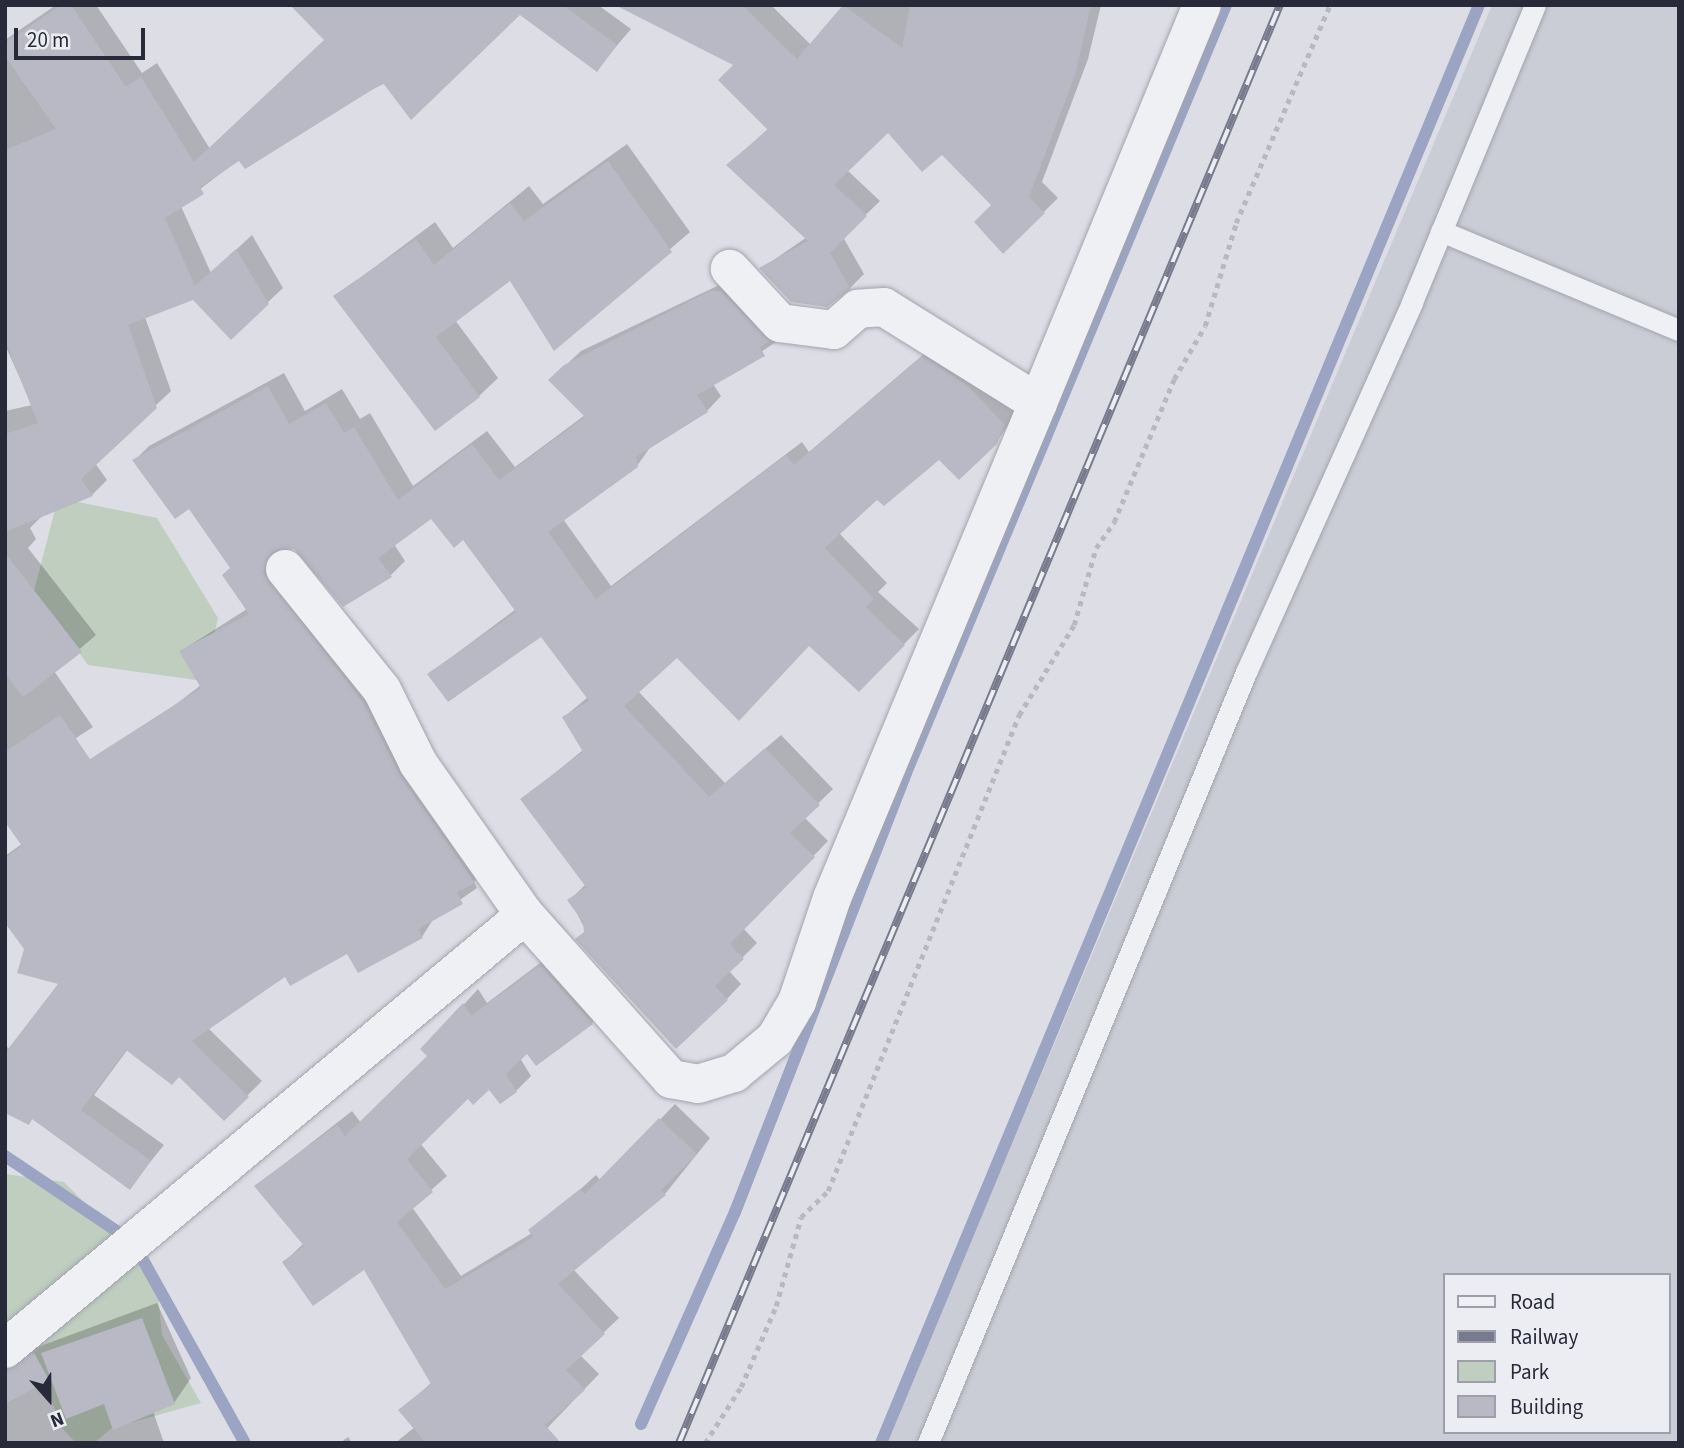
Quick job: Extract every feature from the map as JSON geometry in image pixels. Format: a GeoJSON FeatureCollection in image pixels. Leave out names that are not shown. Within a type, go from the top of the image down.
{"type":"FeatureCollection","features":[{"type":"Feature","properties":{"kind":"street"},"geometry":{"type":"LineString","coordinates":[[285,569],[382,690],[418,763],[525,915],[671,1079],[698,1084],[734,1073],[775,1039],[797,1002],[832,898],[1202,5]]}},
{"type":"Feature","properties":{"kind":"street"},"geometry":{"type":"LineString","coordinates":[[730,269],[780,323],[834,330],[858,309],[884,307],[1038,403]]}},
{"type":"Feature","properties":{"kind":"street"},"geometry":{"type":"LineString","coordinates":[[5,1349],[525,915]]}},
{"type":"Feature","properties":{"kind":"lane"},"geometry":{"type":"LineString","coordinates":[[928,1443],[1241,682],[1441,231],[1535,5]]}},
{"type":"Feature","properties":{"kind":"lane"},"geometry":{"type":"LineString","coordinates":[[1441,231],[1679,330]]}},
{"type":"Feature","properties":{"kind":"path"},"geometry":{"type":"LineString","coordinates":[[705,1443],[741,1387],[776,1306],[801,1217],[828,1191],[1018,715],[1074,625],[1096,548],[1114,522],[1174,379],[1205,326],[1236,223],[1303,55],[1330,5]]}},
{"type":"Feature","properties":{"kind":"shaded area"},"geometry":{"type":"Polygon","coordinates":[[[1492,5],[1679,5],[1679,1443],[886,1443],[1492,5]]]}},
{"type":"Feature","properties":{"kind":"green space"},"geometry":{"type":"Polygon","coordinates":[[[58,498],[157,518],[218,618],[203,681],[88,665],[34,591],[58,498]]]}},
{"type":"Feature","properties":{"kind":"green space"},"geometry":{"type":"Polygon","coordinates":[[[5,1174],[64,1182],[156,1275],[162,1335],[201,1403],[112,1428],[94,1443],[76,1443],[62,1428],[31,1348],[5,1364],[5,1174]]]}},
{"type":"Feature","properties":{"kind":"building"},"geometry":{"type":"Polygon","coordinates":[[[61,5],[71,5],[126,87],[141,77],[194,162],[324,40],[290,5],[563,5],[617,45],[597,72],[520,15],[411,120],[383,83],[245,169],[239,161],[200,187],[204,194],[165,218],[195,286],[236,249],[269,304],[231,340],[193,300],[128,325],[157,408],[81,479],[93,496],[5,532],[5,434],[38,423],[5,341],[5,150],[56,129],[5,56],[5,43],[61,5]]]}},
{"type":"Feature","properties":{"kind":"building"},"geometry":{"type":"Polygon","coordinates":[[[615,5],[742,5],[797,59],[843,5],[902,48],[910,5],[1091,5],[1075,75],[1029,197],[1045,213],[1003,254],[974,222],[991,205],[942,155],[922,172],[888,133],[834,185],[867,216],[830,253],[851,289],[827,307],[791,302],[759,268],[808,241],[726,165],[768,130],[718,80],[733,65],[615,5]]]}},
{"type":"Feature","properties":{"kind":"building"},"geometry":{"type":"Polygon","coordinates":[[[608,161],[672,252],[554,351],[510,281],[436,337],[480,397],[435,431],[333,296],[416,239],[434,265],[510,203],[524,221],[608,161]]]}},
{"type":"Feature","properties":{"kind":"building"},"geometry":{"type":"Polygon","coordinates":[[[710,291],[721,291],[770,341],[760,347],[765,356],[697,395],[708,412],[636,457],[638,467],[548,532],[596,599],[786,455],[794,465],[922,356],[967,385],[1005,425],[997,444],[959,480],[939,460],[884,506],[877,500],[825,548],[874,599],[865,607],[905,645],[859,692],[809,646],[739,721],[677,658],[624,706],[709,797],[765,748],[820,805],[790,833],[815,857],[730,944],[744,959],[715,986],[728,1000],[676,1049],[575,939],[584,932],[583,922],[567,900],[586,887],[520,799],[583,752],[562,717],[589,701],[541,637],[448,702],[427,674],[516,612],[463,540],[454,548],[431,519],[378,558],[392,577],[343,607],[294,549],[272,552],[263,572],[363,702],[400,775],[475,883],[457,892],[463,904],[418,929],[423,938],[358,973],[347,954],[290,986],[285,977],[192,1041],[249,1097],[224,1121],[179,1077],[172,1085],[126,1050],[81,1110],[151,1161],[130,1190],[32,1119],[29,1125],[5,1113],[5,1053],[58,984],[17,973],[24,949],[5,923],[5,858],[22,846],[5,822],[5,752],[60,715],[90,759],[201,688],[179,651],[249,614],[222,575],[230,568],[189,509],[175,519],[132,460],[268,386],[289,424],[326,403],[344,433],[354,427],[398,500],[472,444],[499,480],[585,417],[548,380],[564,365],[710,291]]]}},
{"type":"Feature","properties":{"kind":"building"},"geometry":{"type":"Polygon","coordinates":[[[5,553],[82,652],[23,697],[5,674],[5,553]]]}},
{"type":"Feature","properties":{"kind":"building"},"geometry":{"type":"Polygon","coordinates":[[[540,965],[593,1024],[536,1066],[527,1054],[506,1074],[517,1092],[500,1104],[489,1090],[473,1105],[468,1099],[407,1159],[433,1192],[397,1222],[445,1289],[533,1237],[528,1230],[580,1189],[585,1194],[659,1118],[697,1154],[661,1190],[666,1195],[558,1284],[605,1334],[566,1370],[585,1390],[545,1425],[561,1443],[426,1443],[398,1410],[431,1384],[364,1270],[313,1306],[282,1262],[304,1246],[254,1186],[337,1125],[345,1136],[427,1056],[420,1049],[463,1003],[471,1016],[540,965]]]}},
{"type":"Feature","properties":{"kind":"building"},"geometry":{"type":"Polygon","coordinates":[[[142,1318],[175,1404],[113,1430],[104,1404],[66,1419],[41,1353],[142,1318]]]}},
{"type":"Feature","properties":{"kind":"building"},"geometry":{"type":"Polygon","coordinates":[[[34,1353],[49,1380],[5,1404],[5,1370],[34,1353]]]}},
{"type":"Feature","properties":{"kind":"waterway"},"geometry":{"type":"LineString","coordinates":[[641,1424],[735,1212],[906,773],[1226,5]]}},
{"type":"Feature","properties":{"kind":"waterway"},"geometry":{"type":"LineString","coordinates":[[881,1443],[1479,5]]}},
{"type":"Feature","properties":{"kind":"waterway"},"geometry":{"type":"LineString","coordinates":[[5,1156],[133,1242],[245,1443]]}},
{"type":"Feature","properties":{"kind":"railway"},"geometry":{"type":"LineString","coordinates":[[679,1443],[1280,5]]}}]}
